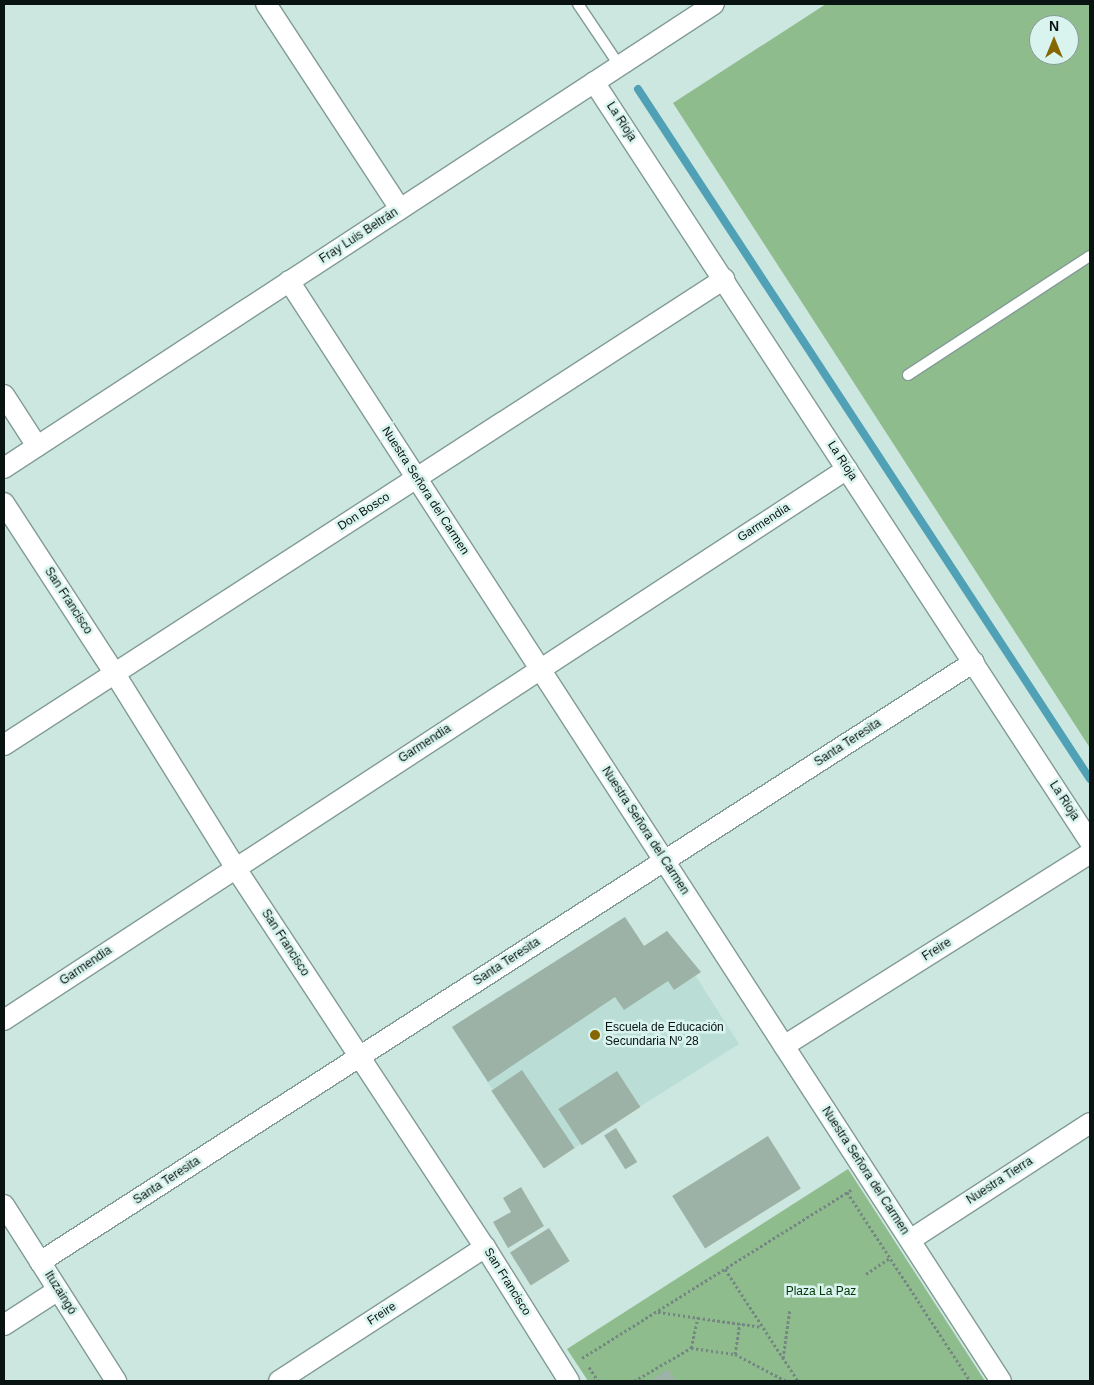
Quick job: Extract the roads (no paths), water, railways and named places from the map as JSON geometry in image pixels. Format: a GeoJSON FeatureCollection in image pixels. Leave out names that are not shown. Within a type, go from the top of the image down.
{"type":"FeatureCollection","features":[{"type":"Feature","properties":{"kind":"street"},"geometry":{"type":"LineString","coordinates":[[266,4],[400,209]]}},
{"type":"Feature","properties":{"kind":"street","name":"Fray Luis Beltrán"},"geometry":{"type":"LineString","coordinates":[[4,468],[714,4]]}},
{"type":"Feature","properties":{"kind":"street","name":"La Rioja"},"geometry":{"type":"LineString","coordinates":[[594,82],[1090,842]]}},
{"type":"Feature","properties":{"kind":"street","name":"Don Bosco"},"geometry":{"type":"LineString","coordinates":[[4,746],[724,279]]}},
{"type":"Feature","properties":{"kind":"street","name":"Nuestra Señora del Carmen"},"geometry":{"type":"LineString","coordinates":[[289,281],[1001,1381]]}},
{"type":"Feature","properties":{"kind":"street"},"geometry":{"type":"LineString","coordinates":[[4,395],[37,446]]}},
{"type":"Feature","properties":{"kind":"street","name":"Garmendia"},"geometry":{"type":"LineString","coordinates":[[4,1020],[235,867],[847,469]]}},
{"type":"Feature","properties":{"kind":"street","name":"San Francisco"},"geometry":{"type":"LineString","coordinates":[[4,503],[115,674],[235,867],[486,1247],[566,1376]]}},
{"type":"Feature","properties":{"kind":"street","name":"Santa Teresita"},"geometry":{"type":"LineString","coordinates":[[40,1262],[974,662]]}},
{"type":"Feature","properties":{"kind":"street","name":"Freire"},"geometry":{"type":"LineString","coordinates":[[784,1046],[1090,853]]}},
{"type":"Feature","properties":{"kind":"street","name":"Nuestra Tierra"},"geometry":{"type":"LineString","coordinates":[[910,1240],[1090,1123]]}},
{"type":"Feature","properties":{"kind":"street","name":"Ituzaingó"},"geometry":{"type":"LineString","coordinates":[[4,1205],[116,1381]]}},
{"type":"Feature","properties":{"kind":"street","name":"Freire"},"geometry":{"type":"LineString","coordinates":[[279,1381],[486,1247]]}},
{"type":"Feature","properties":{"kind":"street"},"geometry":{"type":"LineString","coordinates":[[4,1325],[58,1290]]}},
{"type":"Feature","properties":{"kind":"lane"},"geometry":{"type":"LineString","coordinates":[[578,4],[619,65]]}},
{"type":"Feature","properties":{"kind":"lane"},"geometry":{"type":"LineString","coordinates":[[908,375],[1090,256]]}},
{"type":"Feature","properties":{"kind":"waterway"},"geometry":{"type":"LineString","coordinates":[[638,89],[1090,779]]}},
{"type":"Feature","properties":{"kind":"place","name":"Escuela de Educación Secundaria Nº 28"},"geometry":{"type":"Point","coordinates":[595,1035]}},
{"type":"Feature","properties":{"kind":"park label","name":"Plaza La Paz"},"geometry":{"type":"Point","coordinates":[821,1292]}}]}
